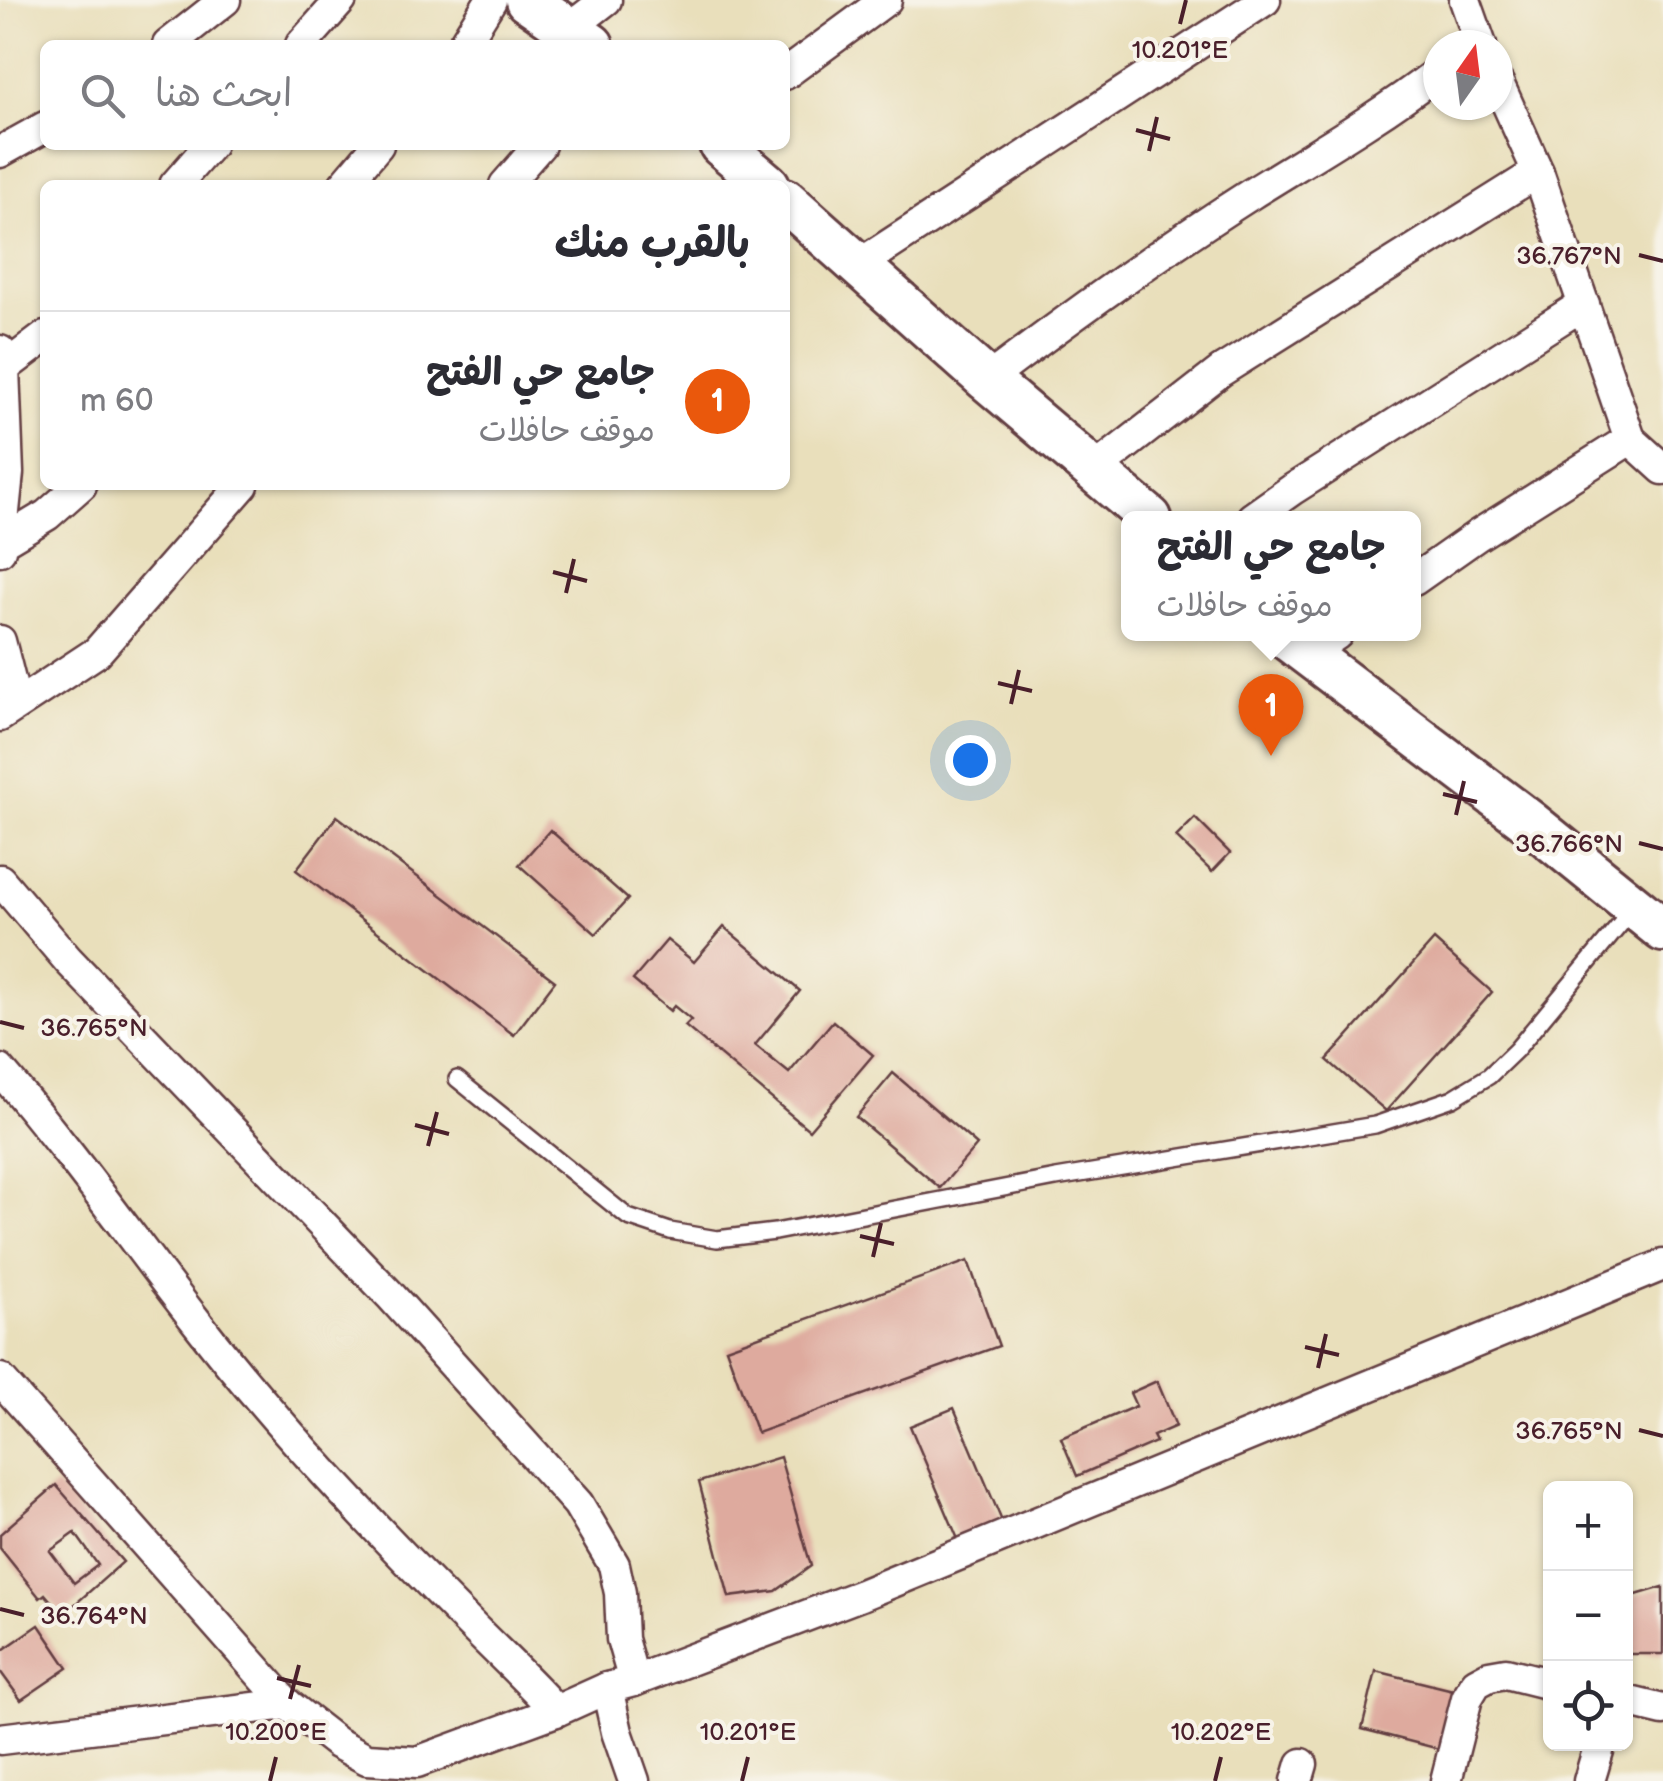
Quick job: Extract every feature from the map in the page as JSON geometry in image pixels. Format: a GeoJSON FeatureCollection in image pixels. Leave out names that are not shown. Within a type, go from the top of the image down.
{"type":"FeatureCollection","features":[{"type":"Feature","properties":{"kind":"main road"},"geometry":{"type":"LineString","coordinates":[[527,0],[581,36]]}},
{"type":"Feature","properties":{"kind":"main road"},"geometry":{"type":"LineString","coordinates":[[728,150],[762,180]]}},
{"type":"Feature","properties":{"kind":"main road"},"geometry":{"type":"LineString","coordinates":[[790,204],[987,380],[1142,511]]}},
{"type":"Feature","properties":{"kind":"main road"},"geometry":{"type":"LineString","coordinates":[[1308,641],[1649,919]]}},
{"type":"Feature","properties":{"kind":"street"},"geometry":{"type":"LineString","coordinates":[[174,40],[224,0]]}},
{"type":"Feature","properties":{"kind":"street"},"geometry":{"type":"LineString","coordinates":[[305,40],[341,0]]}},
{"type":"Feature","properties":{"kind":"street"},"geometry":{"type":"LineString","coordinates":[[466,40],[490,0]]}},
{"type":"Feature","properties":{"kind":"street"},"geometry":{"type":"LineString","coordinates":[[581,36],[606,0]]}},
{"type":"Feature","properties":{"kind":"street"},"geometry":{"type":"LineString","coordinates":[[790,70],[886,0]]}},
{"type":"Feature","properties":{"kind":"street"},"geometry":{"type":"LineString","coordinates":[[1465,0],[1473,30]]}},
{"type":"Feature","properties":{"kind":"street"},"geometry":{"type":"LineString","coordinates":[[860,264],[1246,5]]}},
{"type":"Feature","properties":{"kind":"street"},"geometry":{"type":"LineString","coordinates":[[987,380],[1109,288],[1250,194],[1382,115],[1423,84]]}},
{"type":"Feature","properties":{"kind":"street"},"geometry":{"type":"LineString","coordinates":[[1513,116],[1538,172],[1630,439],[1663,469]]}},
{"type":"Feature","properties":{"kind":"street"},"geometry":{"type":"LineString","coordinates":[[0,152],[40,130]]}},
{"type":"Feature","properties":{"kind":"street"},"geometry":{"type":"LineString","coordinates":[[178,180],[206,150]]}},
{"type":"Feature","properties":{"kind":"street"},"geometry":{"type":"LineString","coordinates":[[348,180],[374,150]]}},
{"type":"Feature","properties":{"kind":"street"},"geometry":{"type":"LineString","coordinates":[[509,180],[536,150]]}},
{"type":"Feature","properties":{"kind":"street"},"geometry":{"type":"LineString","coordinates":[[1094,469],[1222,371],[1538,172]]}},
{"type":"Feature","properties":{"kind":"street"},"geometry":{"type":"LineString","coordinates":[[1262,511],[1584,304]]}},
{"type":"Feature","properties":{"kind":"street"},"geometry":{"type":"LineString","coordinates":[[1,546],[8,473],[2,360],[40,340]]}},
{"type":"Feature","properties":{"kind":"street"},"geometry":{"type":"LineString","coordinates":[[1421,575],[1630,439]]}},
{"type":"Feature","properties":{"kind":"street"},"geometry":{"type":"LineString","coordinates":[[1,546],[75,490]]}},
{"type":"Feature","properties":{"kind":"street"},"geometry":{"type":"LineString","coordinates":[[0,641],[8,710],[97,652],[238,490]]}},
{"type":"Feature","properties":{"kind":"street"},"geometry":{"type":"LineString","coordinates":[[0,880],[68,960],[390,1295],[578,1504],[614,1564],[620,1593],[622,1639],[616,1732],[634,1781]]}},
{"type":"Feature","properties":{"kind":"street"},"geometry":{"type":"LineString","coordinates":[[0,1070],[97,1188],[190,1315],[262,1403],[556,1710]]}},
{"type":"Feature","properties":{"kind":"street"},"geometry":{"type":"LineString","coordinates":[[0,1379],[287,1704],[368,1770],[417,1762],[861,1595],[1663,1265]]}},
{"type":"Feature","properties":{"kind":"street"},"geometry":{"type":"LineString","coordinates":[[1446,1781],[1467,1698],[1476,1683],[1506,1673],[1543,1682]]}},
{"type":"Feature","properties":{"kind":"street"},"geometry":{"type":"LineString","coordinates":[[0,1740],[287,1704]]}},
{"type":"Feature","properties":{"kind":"street"},"geometry":{"type":"LineString","coordinates":[[1633,1704],[1663,1710]]}},
{"type":"Feature","properties":{"kind":"street"},"geometry":{"type":"LineString","coordinates":[[1589,1781],[1598,1751]]}},
{"type":"Feature","properties":{"kind":"lane"},"geometry":{"type":"LineString","coordinates":[[457,1079],[628,1218],[670,1231],[717,1239],[775,1232],[1056,1178],[1374,1125],[1406,1116],[1453,1098],[1490,1076],[1649,919]]}},
{"type":"Feature","properties":{"kind":"building"},"geometry":{"type":"Polygon","coordinates":[[[337,816],[555,981],[514,1035],[296,870],[337,816]]]}},
{"type":"Feature","properties":{"kind":"building"},"geometry":{"type":"Polygon","coordinates":[[[1195,818],[1230,853],[1212,872],[1176,837],[1195,818]]]}},
{"type":"Feature","properties":{"kind":"building"},"geometry":{"type":"Polygon","coordinates":[[[550,830],[628,899],[596,934],[519,865],[550,830]]]}},
{"type":"Feature","properties":{"kind":"building"},"geometry":{"type":"Polygon","coordinates":[[[724,927],[800,991],[755,1045],[789,1073],[833,1021],[873,1055],[809,1130],[685,1026],[691,1020],[674,1006],[670,1011],[633,980],[667,940],[694,962],[724,927]]]}},
{"type":"Feature","properties":{"kind":"building"},"geometry":{"type":"Polygon","coordinates":[[[1434,940],[1492,992],[1386,1111],[1327,1060],[1434,940]]]}},
{"type":"Feature","properties":{"kind":"building"},"geometry":{"type":"Polygon","coordinates":[[[893,1073],[977,1145],[940,1188],[856,1117],[893,1073]]]}},
{"type":"Feature","properties":{"kind":"building"},"geometry":{"type":"Polygon","coordinates":[[[968,1261],[999,1346],[757,1433],[726,1348],[968,1261]]]}},
{"type":"Feature","properties":{"kind":"building"},"geometry":{"type":"Polygon","coordinates":[[[1157,1381],[1176,1426],[1153,1436],[1156,1442],[1077,1476],[1061,1438],[1136,1406],[1130,1393],[1157,1381]]]}},
{"type":"Feature","properties":{"kind":"building"},"geometry":{"type":"Polygon","coordinates":[[[954,1408],[1007,1533],[963,1551],[910,1426],[954,1408]]]}},
{"type":"Feature","properties":{"kind":"building"},"geometry":{"type":"Polygon","coordinates":[[[780,1457],[811,1566],[776,1591],[729,1597],[699,1482],[780,1457]]]}},
{"type":"Feature","properties":{"kind":"building"},"geometry":{"type":"Polygon","coordinates":[[[56,1485],[123,1562],[63,1615],[45,1594],[40,1598],[0,1548],[0,1534],[56,1485]],[[75,1533],[50,1551],[74,1583],[98,1565],[75,1533]]]}},
{"type":"Feature","properties":{"kind":"building"},"geometry":{"type":"Polygon","coordinates":[[[1663,1587],[1663,1654],[1633,1654],[1633,1596],[1663,1587]]]}},
{"type":"Feature","properties":{"kind":"building"},"geometry":{"type":"Polygon","coordinates":[[[39,1625],[68,1668],[21,1700],[0,1671],[0,1652],[39,1625]]]}},
{"type":"Feature","properties":{"kind":"building"},"geometry":{"type":"Polygon","coordinates":[[[1376,1671],[1457,1691],[1443,1750],[1362,1729],[1376,1671]]]}},
{"type":"Feature","properties":{"kind":"place","name":"جامع حي الفتح"},"geometry":{"type":"Point","coordinates":[1271,756]}}]}
